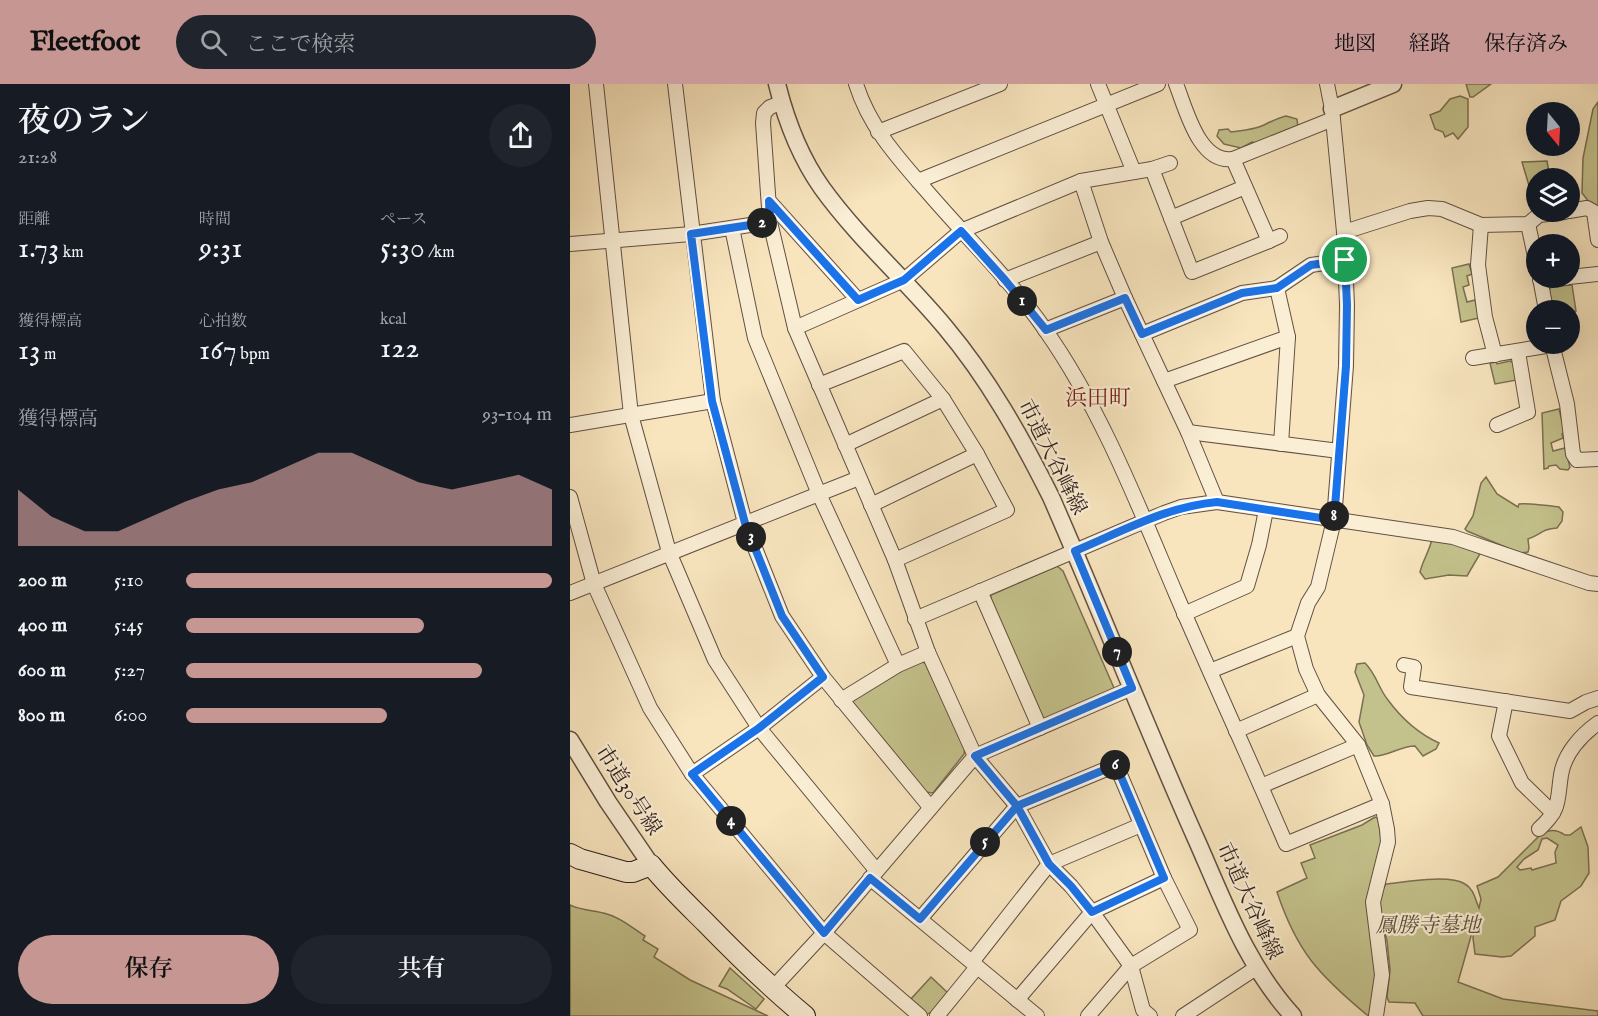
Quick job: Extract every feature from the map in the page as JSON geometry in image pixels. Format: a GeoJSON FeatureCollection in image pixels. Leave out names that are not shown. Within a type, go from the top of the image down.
{"type":"FeatureCollection","features":[{"type":"Feature","properties":{"kind":"main road"},"geometry":{"type":"LineString","coordinates":[[573,859],[626,872],[641,870],[651,865],[669,886],[772,988],[805,1016]]}},
{"type":"Feature","properties":{"kind":"street"},"geometry":{"type":"LineString","coordinates":[[596,84],[632,415],[669,552],[715,660],[759,728],[873,874],[920,919],[1037,1016]]}},
{"type":"Feature","properties":{"kind":"street"},"geometry":{"type":"LineString","coordinates":[[675,84],[712,401],[745,523],[782,616],[823,677],[930,807]]}},
{"type":"Feature","properties":{"kind":"street","name":"市道大谷峰線"},"geometry":{"type":"LineString","coordinates":[[777,84],[800,150],[821,187],[946,328],[975,365],[1034,462],[1075,551],[1188,821],[1256,968],[1293,1016]]}},
{"type":"Feature","properties":{"kind":"street"},"geometry":{"type":"LineString","coordinates":[[856,84],[862,102],[878,132],[1046,330],[1084,394],[1145,521],[1286,844],[1382,804]]}},
{"type":"Feature","properties":{"kind":"street"},"geometry":{"type":"LineString","coordinates":[[878,132],[1000,84]]}},
{"type":"Feature","properties":{"kind":"street"},"geometry":{"type":"LineString","coordinates":[[1098,84],[1134,172]]}},
{"type":"Feature","properties":{"kind":"street"},"geometry":{"type":"LineString","coordinates":[[918,181],[1158,84]]}},
{"type":"Feature","properties":{"kind":"street"},"geometry":{"type":"LineString","coordinates":[[1176,84],[1200,143],[1218,158],[1233,159],[1393,84]]}},
{"type":"Feature","properties":{"kind":"street"},"geometry":{"type":"LineString","coordinates":[[1327,84],[1333,114],[1344,232],[1347,305],[1346,366],[1334,520],[1318,587],[1308,603],[1297,636],[1306,669],[1318,695],[1358,745],[1382,804],[1388,829],[1388,842],[1373,902],[1382,975],[1376,1016]]}},
{"type":"Feature","properties":{"kind":"street"},"geometry":{"type":"LineString","coordinates":[[782,103],[770,107],[764,113],[770,222],[795,328],[895,560],[928,652],[975,756],[1017,806],[1049,864],[1092,912],[1131,966],[1143,1010],[1150,1016]]}},
{"type":"Feature","properties":{"kind":"street"},"geometry":{"type":"LineString","coordinates":[[1152,169],[1192,272],[1275,239],[1245,187],[1233,159]]}},
{"type":"Feature","properties":{"kind":"street"},"geometry":{"type":"LineString","coordinates":[[795,328],[904,280],[961,231],[1082,181],[1152,169],[1170,163]]}},
{"type":"Feature","properties":{"kind":"street"},"geometry":{"type":"LineString","coordinates":[[1082,181],[1101,242],[1188,432],[1217,502]]}},
{"type":"Feature","properties":{"kind":"street"},"geometry":{"type":"LineString","coordinates":[[1171,218],[1245,187]]}},
{"type":"Feature","properties":{"kind":"street"},"geometry":{"type":"LineString","coordinates":[[769,201],[858,300]]}},
{"type":"Feature","properties":{"kind":"street"},"geometry":{"type":"LineString","coordinates":[[1344,232],[1410,211],[1428,208],[1442,209],[1481,225],[1528,224],[1530,222]]}},
{"type":"Feature","properties":{"kind":"street"},"geometry":{"type":"LineString","coordinates":[[1580,209],[1587,208],[1594,212],[1598,240]]}},
{"type":"Feature","properties":{"kind":"street"},"geometry":{"type":"LineString","coordinates":[[570,244],[691,234],[770,222]]}},
{"type":"Feature","properties":{"kind":"street"},"geometry":{"type":"LineString","coordinates":[[1528,224],[1530,234]]}},
{"type":"Feature","properties":{"kind":"street"},"geometry":{"type":"LineString","coordinates":[[1481,225],[1478,265],[1485,317],[1495,355]]}},
{"type":"Feature","properties":{"kind":"street"},"geometry":{"type":"LineString","coordinates":[[732,228],[755,338],[819,494],[898,665]]}},
{"type":"Feature","properties":{"kind":"street"},"geometry":{"type":"LineString","coordinates":[[1005,280],[1101,242]]}},
{"type":"Feature","properties":{"kind":"street"},"geometry":{"type":"LineString","coordinates":[[1142,334],[1242,293],[1277,288],[1311,265],[1345,260]]}},
{"type":"Feature","properties":{"kind":"street"},"geometry":{"type":"LineString","coordinates":[[1580,276],[1598,274]]}},
{"type":"Feature","properties":{"kind":"street"},"geometry":{"type":"LineString","coordinates":[[1277,288],[1288,337],[1281,444]]}},
{"type":"Feature","properties":{"kind":"street"},"geometry":{"type":"LineString","coordinates":[[1046,330],[1125,298]]}},
{"type":"Feature","properties":{"kind":"street"},"geometry":{"type":"LineString","coordinates":[[1164,381],[1288,337]]}},
{"type":"Feature","properties":{"kind":"street"},"geometry":{"type":"LineString","coordinates":[[1473,358],[1526,350]]}},
{"type":"Feature","properties":{"kind":"street"},"geometry":{"type":"LineString","coordinates":[[819,385],[904,351],[944,399],[1007,510],[895,560]]}},
{"type":"Feature","properties":{"kind":"street"},"geometry":{"type":"LineString","coordinates":[[1497,425],[1528,412],[1518,352]]}},
{"type":"Feature","properties":{"kind":"street"},"geometry":{"type":"LineString","coordinates":[[1554,354],[1567,404],[1573,454],[1577,460],[1598,459]]}},
{"type":"Feature","properties":{"kind":"street"},"geometry":{"type":"LineString","coordinates":[[845,445],[944,399]]}},
{"type":"Feature","properties":{"kind":"street"},"geometry":{"type":"LineString","coordinates":[[570,425],[712,401]]}},
{"type":"Feature","properties":{"kind":"street"},"geometry":{"type":"LineString","coordinates":[[1188,432],[1339,451]]}},
{"type":"Feature","properties":{"kind":"street"},"geometry":{"type":"LineString","coordinates":[[871,505],[977,454]]}},
{"type":"Feature","properties":{"kind":"street"},"geometry":{"type":"LineString","coordinates":[[570,593],[859,478]]}},
{"type":"Feature","properties":{"kind":"street"},"geometry":{"type":"LineString","coordinates":[[570,496],[594,584],[650,708],[692,774],[824,933],[920,1016]]}},
{"type":"Feature","properties":{"kind":"street"},"geometry":{"type":"LineString","coordinates":[[915,619],[1181,507],[1217,502],[1453,537],[1589,583],[1598,584]]}},
{"type":"Feature","properties":{"kind":"street"},"geometry":{"type":"LineString","coordinates":[[1184,614],[1247,586],[1266,510]]}},
{"type":"Feature","properties":{"kind":"street"},"geometry":{"type":"LineString","coordinates":[[980,591],[1040,728]]}},
{"type":"Feature","properties":{"kind":"street"},"geometry":{"type":"LineString","coordinates":[[1210,671],[1297,636]]}},
{"type":"Feature","properties":{"kind":"street"},"geometry":{"type":"LineString","coordinates":[[842,699],[898,665],[928,652]]}},
{"type":"Feature","properties":{"kind":"street"},"geometry":{"type":"LineString","coordinates":[[1404,666],[1414,667],[1411,687],[1570,711],[1598,698]]}},
{"type":"Feature","properties":{"kind":"street"},"geometry":{"type":"LineString","coordinates":[[692,774],[759,728],[823,677]]}},
{"type":"Feature","properties":{"kind":"street"},"geometry":{"type":"LineString","coordinates":[[772,988],[824,933],[975,756],[1132,688]]}},
{"type":"Feature","properties":{"kind":"street"},"geometry":{"type":"LineString","coordinates":[[1236,731],[1318,695]]}},
{"type":"Feature","properties":{"kind":"street"},"geometry":{"type":"LineString","coordinates":[[1506,702],[1499,736],[1522,783],[1553,813]]}},
{"type":"Feature","properties":{"kind":"street"},"geometry":{"type":"LineString","coordinates":[[1539,829],[1553,813],[1559,798],[1561,774],[1571,751],[1581,737],[1598,723]]}},
{"type":"Feature","properties":{"kind":"street","name":"市道30号線"},"geometry":{"type":"LineString","coordinates":[[570,740],[651,865]]}},
{"type":"Feature","properties":{"kind":"street"},"geometry":{"type":"LineString","coordinates":[[1261,786],[1358,745]]}},
{"type":"Feature","properties":{"kind":"street"},"geometry":{"type":"LineString","coordinates":[[920,919],[1017,806],[1116,765],[1164,878],[1190,930],[1131,966],[1088,1016]]}},
{"type":"Feature","properties":{"kind":"street"},"geometry":{"type":"LineString","coordinates":[[937,1016],[1049,864],[1141,825]]}},
{"type":"Feature","properties":{"kind":"street"},"geometry":{"type":"LineString","coordinates":[[1017,1000],[1092,912],[1164,878]]}},
{"type":"Feature","properties":{"kind":"street"},"geometry":{"type":"LineString","coordinates":[[1183,1016],[1256,968]]}},
{"type":"Feature","properties":{"kind":"street"},"geometry":{"type":"LineString","coordinates":[[1204,1002],[1210,1016]]}},
{"type":"Feature","properties":{"kind":"green space"},"geometry":{"type":"Polygon","coordinates":[[[1466,84],[1491,84],[1470,97],[1466,84]]]}},
{"type":"Feature","properties":{"kind":"green space"},"geometry":{"type":"Polygon","coordinates":[[[1460,96],[1468,99],[1468,127],[1458,139],[1453,133],[1445,137],[1443,132],[1435,129],[1430,115],[1440,111],[1450,99],[1460,96]]]}},
{"type":"Feature","properties":{"kind":"green space"},"geometry":{"type":"Polygon","coordinates":[[[1598,102],[1598,207],[1589,202],[1582,193],[1583,158],[1593,109],[1598,102]]]}},
{"type":"Feature","properties":{"kind":"green space"},"geometry":{"type":"Polygon","coordinates":[[[1286,116],[1297,119],[1298,128],[1256,143],[1252,142],[1241,148],[1224,144],[1217,136],[1219,130],[1228,129],[1231,132],[1252,129],[1286,116]]]}},
{"type":"Feature","properties":{"kind":"green space"},"geometry":{"type":"Polygon","coordinates":[[[1547,161],[1548,168],[1526,168],[1526,176],[1522,162],[1547,161]]]}},
{"type":"Feature","properties":{"kind":"green space"},"geometry":{"type":"Polygon","coordinates":[[[1469,264],[1472,274],[1467,276],[1469,285],[1463,287],[1467,302],[1475,300],[1479,318],[1461,322],[1452,268],[1469,264]]]}},
{"type":"Feature","properties":{"kind":"green space"},"geometry":{"type":"Polygon","coordinates":[[[1550,288],[1572,288],[1574,300],[1550,300],[1550,288]]]}},
{"type":"Feature","properties":{"kind":"green space"},"geometry":{"type":"Polygon","coordinates":[[[1510,361],[1514,363],[1517,380],[1495,384],[1490,363],[1510,361]]]}},
{"type":"Feature","properties":{"kind":"green space"},"geometry":{"type":"Polygon","coordinates":[[[1559,409],[1565,433],[1562,434],[1563,438],[1551,443],[1553,451],[1565,448],[1570,467],[1568,470],[1560,469],[1556,465],[1544,469],[1542,413],[1559,409]]]}},
{"type":"Feature","properties":{"kind":"green space"},"geometry":{"type":"Polygon","coordinates":[[[1486,477],[1497,494],[1518,507],[1522,504],[1559,507],[1563,512],[1562,521],[1557,528],[1528,539],[1528,552],[1520,553],[1467,531],[1465,529],[1473,516],[1481,483],[1486,477]]]}},
{"type":"Feature","properties":{"kind":"green space"},"geometry":{"type":"Polygon","coordinates":[[[1432,539],[1456,542],[1481,552],[1467,576],[1449,575],[1425,579],[1420,572],[1432,539]]]}},
{"type":"Feature","properties":{"kind":"green space"},"geometry":{"type":"Polygon","coordinates":[[[1057,566],[1063,571],[1114,688],[1113,691],[1044,721],[1041,719],[990,600],[991,595],[1057,566]]]}},
{"type":"Feature","properties":{"kind":"green space"},"geometry":{"type":"Polygon","coordinates":[[[920,661],[925,663],[965,748],[964,754],[933,793],[925,792],[850,702],[881,679],[920,661]]]}},
{"type":"Feature","properties":{"kind":"green space"},"geometry":{"type":"Polygon","coordinates":[[[1365,663],[1385,695],[1410,725],[1439,743],[1436,749],[1423,756],[1415,746],[1374,756],[1367,745],[1359,722],[1364,695],[1355,672],[1357,664],[1365,663]]]}},
{"type":"Feature","properties":{"kind":"green space"},"geometry":{"type":"Polygon","coordinates":[[[1375,817],[1378,819],[1381,837],[1377,960],[1372,1015],[1367,1015],[1312,961],[1293,931],[1277,892],[1307,878],[1301,863],[1315,858],[1310,845],[1362,825],[1375,817]]]}},
{"type":"Feature","properties":{"kind":"green space","name":"鳳勝寺墓地"},"geometry":{"type":"Polygon","coordinates":[[[1581,827],[1588,847],[1589,873],[1581,886],[1561,901],[1555,920],[1535,927],[1535,936],[1511,956],[1475,954],[1473,938],[1475,922],[1458,982],[1503,999],[1598,1011],[1598,1016],[1423,1016],[1415,1003],[1389,1002],[1387,997],[1390,970],[1387,941],[1378,907],[1386,884],[1427,880],[1458,881],[1465,884],[1474,894],[1479,908],[1481,899],[1477,886],[1498,877],[1540,835],[1553,830],[1570,835],[1581,827]],[[1547,838],[1542,839],[1538,850],[1524,859],[1517,867],[1520,870],[1531,868],[1532,870],[1556,863],[1555,852],[1558,845],[1547,838]]]}},
{"type":"Feature","properties":{"kind":"green space"},"geometry":{"type":"Polygon","coordinates":[[[570,905],[607,914],[622,921],[645,936],[643,940],[658,949],[654,957],[690,980],[768,1016],[570,1016],[570,905]]]}},
{"type":"Feature","properties":{"kind":"green space"},"geometry":{"type":"Polygon","coordinates":[[[730,968],[764,999],[756,1009],[719,986],[730,968]]]}},
{"type":"Feature","properties":{"kind":"green space"},"geometry":{"type":"Polygon","coordinates":[[[931,977],[948,993],[933,1012],[927,1014],[910,1000],[931,977]]]}},
{"type":"Feature","properties":{"kind":"district","name":"浜田町"},"geometry":{"type":"Point","coordinates":[1098,397]}},
{"type":"Feature","properties":{"kind":"route"},"geometry":{"type":"LineString","coordinates":[[1345,260],[1311,265],[1277,288],[1242,293],[1142,334],[1125,298],[1046,330],[961,231],[904,280],[858,300],[769,201],[770,222],[691,234],[712,401],[745,523],[782,616],[823,677],[759,728],[692,774],[824,933],[870,878],[920,919],[1017,806],[1049,864],[1092,912],[1164,878],[1116,765],[1017,806],[975,756],[1132,688],[1075,551],[1164,513],[1199,504],[1217,502],[1334,520],[1346,366],[1345,260]]}}]}
